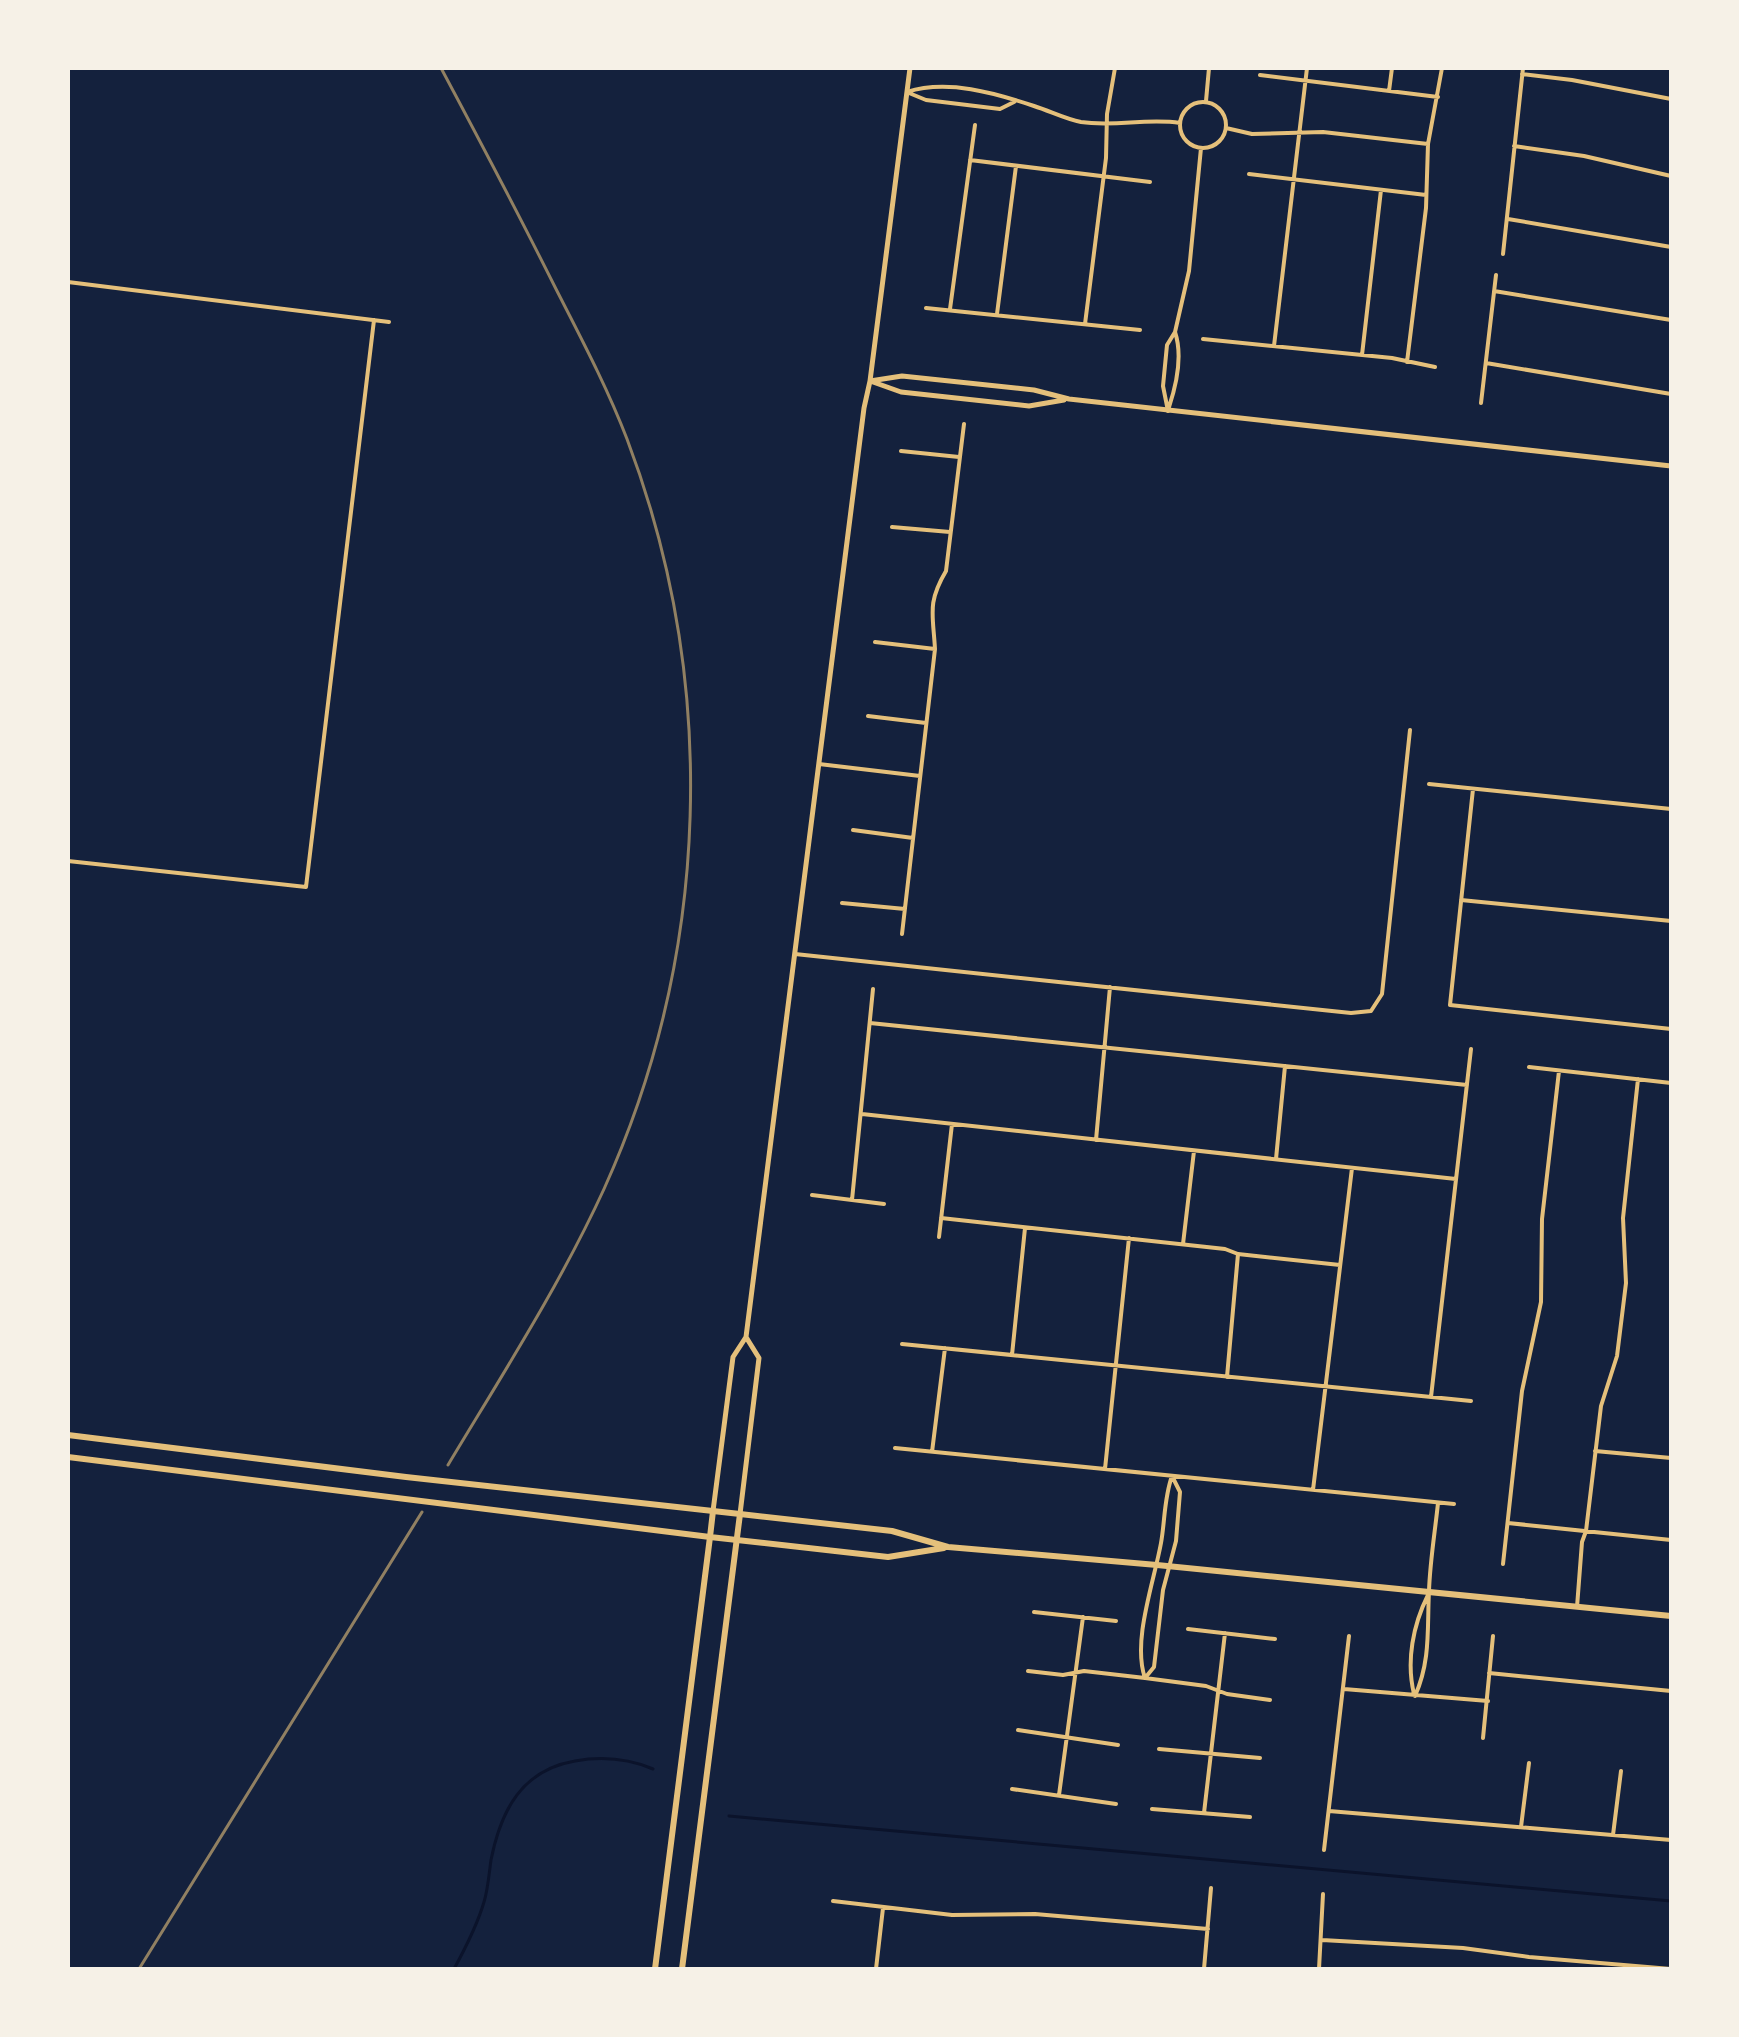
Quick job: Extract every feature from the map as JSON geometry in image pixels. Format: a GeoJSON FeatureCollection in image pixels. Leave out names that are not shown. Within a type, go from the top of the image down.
{"type":"FeatureCollection","features":[{"type":"Feature","properties":{"kind":"main road"},"geometry":{"type":"LineString","coordinates":[[68,1435],[406,1477],[892,1531],[948,1547],[1671,1616]]}},
{"type":"Feature","properties":{"kind":"main road"},"geometry":{"type":"LineString","coordinates":[[68,1457],[888,1557],[948,1547]]}},
{"type":"Feature","properties":{"kind":"main road"},"geometry":{"type":"LineString","coordinates":[[655,1969],[713,1511]]}},
{"type":"Feature","properties":{"kind":"main road"},"geometry":{"type":"LineString","coordinates":[[682,1969],[740,1514]]}},
{"type":"Feature","properties":{"kind":"street"},"geometry":{"type":"LineString","coordinates":[[713,1511],[733,1357],[746,1337],[910,68]]}},
{"type":"Feature","properties":{"kind":"street"},"geometry":{"type":"LineString","coordinates":[[1085,324],[1115,68]]}},
{"type":"Feature","properties":{"kind":"street"},"geometry":{"type":"LineString","coordinates":[[1206,102],[1209,68]]}},
{"type":"Feature","properties":{"kind":"street"},"geometry":{"type":"LineString","coordinates":[[1274,346],[1307,68]]}},
{"type":"Feature","properties":{"kind":"street"},"geometry":{"type":"LineString","coordinates":[[1389,91],[1392,68]]}},
{"type":"Feature","properties":{"kind":"street"},"geometry":{"type":"LineString","coordinates":[[1407,362],[1426,195],[1428,144],[1442,68]]}},
{"type":"Feature","properties":{"kind":"street"},"geometry":{"type":"LineString","coordinates":[[1503,254],[1522,71],[1671,99]]}},
{"type":"Feature","properties":{"kind":"street"},"geometry":{"type":"LineString","coordinates":[[1260,75],[1438,97]]}},
{"type":"Feature","properties":{"kind":"street"},"geometry":{"type":"LineString","coordinates":[[907,92],[927,85],[999,94],[1014,102],[1030,104],[1079,121],[1108,124],[1180,123]]}},
{"type":"Feature","properties":{"kind":"street"},"geometry":{"type":"LineString","coordinates":[[907,92],[926,100],[1000,109],[1014,102]]}},
{"type":"Feature","properties":{"kind":"street"},"geometry":{"type":"LineString","coordinates":[[1206,102],[1224,114],[1226,128],[1225,135],[1215,145],[1201,148],[1188,142],[1180,123],[1186,109],[1206,102]]}},
{"type":"Feature","properties":{"kind":"street"},"geometry":{"type":"LineString","coordinates":[[950,310],[975,125]]}},
{"type":"Feature","properties":{"kind":"street"},"geometry":{"type":"LineString","coordinates":[[1226,128],[1273,135],[1323,132],[1428,144]]}},
{"type":"Feature","properties":{"kind":"street"},"geometry":{"type":"LineString","coordinates":[[1514,146],[1584,156],[1671,176]]}},
{"type":"Feature","properties":{"kind":"street"},"geometry":{"type":"LineString","coordinates":[[1168,411],[1163,386],[1167,345],[1175,332],[1189,271],[1201,148]]}},
{"type":"Feature","properties":{"kind":"street"},"geometry":{"type":"LineString","coordinates":[[970,160],[1150,182]]}},
{"type":"Feature","properties":{"kind":"street"},"geometry":{"type":"LineString","coordinates":[[997,315],[1016,166]]}},
{"type":"Feature","properties":{"kind":"street"},"geometry":{"type":"LineString","coordinates":[[1249,174],[1426,195]]}},
{"type":"Feature","properties":{"kind":"street"},"geometry":{"type":"LineString","coordinates":[[1362,355],[1381,190]]}},
{"type":"Feature","properties":{"kind":"street"},"geometry":{"type":"LineString","coordinates":[[1507,219],[1671,247]]}},
{"type":"Feature","properties":{"kind":"street"},"geometry":{"type":"LineString","coordinates":[[1481,403],[1496,275]]}},
{"type":"Feature","properties":{"kind":"street"},"geometry":{"type":"LineString","coordinates":[[68,282],[389,322]]}},
{"type":"Feature","properties":{"kind":"street"},"geometry":{"type":"LineString","coordinates":[[1494,291],[1671,320]]}},
{"type":"Feature","properties":{"kind":"street"},"geometry":{"type":"LineString","coordinates":[[926,308],[1140,330]]}},
{"type":"Feature","properties":{"kind":"street"},"geometry":{"type":"LineString","coordinates":[[68,861],[306,887],[374,320]]}},
{"type":"Feature","properties":{"kind":"street"},"geometry":{"type":"LineString","coordinates":[[1168,411],[1175,387],[1180,346],[1175,332]]}},
{"type":"Feature","properties":{"kind":"street"},"geometry":{"type":"LineString","coordinates":[[1203,339],[1362,355],[1435,367]]}},
{"type":"Feature","properties":{"kind":"street"},"geometry":{"type":"LineString","coordinates":[[1486,363],[1671,394]]}},
{"type":"Feature","properties":{"kind":"street"},"geometry":{"type":"LineString","coordinates":[[870,381],[902,376],[1034,390],[1069,399],[1168,411],[1671,466]]}},
{"type":"Feature","properties":{"kind":"street"},"geometry":{"type":"LineString","coordinates":[[870,381],[901,392],[1029,406],[1069,399]]}},
{"type":"Feature","properties":{"kind":"street"},"geometry":{"type":"LineString","coordinates":[[902,934],[935,649],[931,604],[946,571],[964,424]]}},
{"type":"Feature","properties":{"kind":"street"},"geometry":{"type":"LineString","coordinates":[[901,451],[959,457]]}},
{"type":"Feature","properties":{"kind":"street"},"geometry":{"type":"LineString","coordinates":[[892,527],[950,532]]}},
{"type":"Feature","properties":{"kind":"street"},"geometry":{"type":"LineString","coordinates":[[875,642],[935,649]]}},
{"type":"Feature","properties":{"kind":"street"},"geometry":{"type":"LineString","coordinates":[[868,716],[926,723]]}},
{"type":"Feature","properties":{"kind":"street"},"geometry":{"type":"LineString","coordinates":[[794,954],[1351,1013],[1371,1011],[1382,994],[1410,730]]}},
{"type":"Feature","properties":{"kind":"street"},"geometry":{"type":"LineString","coordinates":[[819,764],[920,776]]}},
{"type":"Feature","properties":{"kind":"street"},"geometry":{"type":"LineString","coordinates":[[1429,784],[1671,809]]}},
{"type":"Feature","properties":{"kind":"street"},"geometry":{"type":"LineString","coordinates":[[1473,789],[1450,1005],[1671,1029]]}},
{"type":"Feature","properties":{"kind":"street"},"geometry":{"type":"LineString","coordinates":[[853,830],[913,838]]}},
{"type":"Feature","properties":{"kind":"street"},"geometry":{"type":"LineString","coordinates":[[1461,900],[1671,921]]}},
{"type":"Feature","properties":{"kind":"street"},"geometry":{"type":"LineString","coordinates":[[842,903],[905,909]]}},
{"type":"Feature","properties":{"kind":"street"},"geometry":{"type":"LineString","coordinates":[[1096,1140],[1110,987]]}},
{"type":"Feature","properties":{"kind":"street"},"geometry":{"type":"LineString","coordinates":[[852,1200],[873,989]]}},
{"type":"Feature","properties":{"kind":"street"},"geometry":{"type":"LineString","coordinates":[[870,1023],[1467,1085]]}},
{"type":"Feature","properties":{"kind":"street"},"geometry":{"type":"LineString","coordinates":[[1431,1397],[1471,1049]]}},
{"type":"Feature","properties":{"kind":"street"},"geometry":{"type":"LineString","coordinates":[[1276,1159],[1285,1066]]}},
{"type":"Feature","properties":{"kind":"street"},"geometry":{"type":"LineString","coordinates":[[1529,1067],[1671,1083]]}},
{"type":"Feature","properties":{"kind":"street"},"geometry":{"type":"LineString","coordinates":[[1503,1564],[1525,1373],[1541,1302],[1542,1219],[1559,1071]]}},
{"type":"Feature","properties":{"kind":"street"},"geometry":{"type":"LineString","coordinates":[[1577,1607],[1582,1542],[1586,1531],[1601,1406],[1614,1368],[1621,1329],[1626,1283],[1623,1218],[1638,1079]]}},
{"type":"Feature","properties":{"kind":"street"},"geometry":{"type":"LineString","coordinates":[[862,1114],[1456,1179]]}},
{"type":"Feature","properties":{"kind":"street"},"geometry":{"type":"LineString","coordinates":[[939,1237],[952,1124]]}},
{"type":"Feature","properties":{"kind":"street"},"geometry":{"type":"LineString","coordinates":[[1183,1244],[1194,1150]]}},
{"type":"Feature","properties":{"kind":"street"},"geometry":{"type":"LineString","coordinates":[[1313,1490],[1352,1168]]}},
{"type":"Feature","properties":{"kind":"street"},"geometry":{"type":"LineString","coordinates":[[812,1195],[884,1204]]}},
{"type":"Feature","properties":{"kind":"street"},"geometry":{"type":"LineString","coordinates":[[941,1218],[1183,1244],[1225,1249],[1238,1254],[1340,1265]]}},
{"type":"Feature","properties":{"kind":"street"},"geometry":{"type":"LineString","coordinates":[[1012,1355],[1025,1228]]}},
{"type":"Feature","properties":{"kind":"street"},"geometry":{"type":"LineString","coordinates":[[1105,1469],[1129,1238]]}},
{"type":"Feature","properties":{"kind":"street"},"geometry":{"type":"LineString","coordinates":[[1227,1377],[1238,1254]]}},
{"type":"Feature","properties":{"kind":"street"},"geometry":{"type":"LineString","coordinates":[[740,1514],[759,1358],[746,1337]]}},
{"type":"Feature","properties":{"kind":"street"},"geometry":{"type":"LineString","coordinates":[[902,1344],[1471,1401]]}},
{"type":"Feature","properties":{"kind":"street"},"geometry":{"type":"LineString","coordinates":[[932,1452],[945,1348]]}},
{"type":"Feature","properties":{"kind":"street"},"geometry":{"type":"LineString","coordinates":[[895,1448],[1454,1504]]}},
{"type":"Feature","properties":{"kind":"street"},"geometry":{"type":"LineString","coordinates":[[1595,1451],[1671,1458]]}},
{"type":"Feature","properties":{"kind":"street"},"geometry":{"type":"LineString","coordinates":[[1145,1678],[1141,1666],[1143,1640],[1172,1476]]}},
{"type":"Feature","properties":{"kind":"street"},"geometry":{"type":"LineString","coordinates":[[1145,1678],[1154,1667],[1169,1566],[1176,1541],[1180,1492],[1172,1476]]}},
{"type":"Feature","properties":{"kind":"street"},"geometry":{"type":"LineString","coordinates":[[1415,1696],[1424,1677],[1438,1503]]}},
{"type":"Feature","properties":{"kind":"street"},"geometry":{"type":"LineString","coordinates":[[1508,1523],[1671,1540]]}},
{"type":"Feature","properties":{"kind":"street"},"geometry":{"type":"LineString","coordinates":[[1415,1696],[1409,1674],[1416,1618],[1429,1592]]}},
{"type":"Feature","properties":{"kind":"street"},"geometry":{"type":"LineString","coordinates":[[1034,1612],[1116,1621]]}},
{"type":"Feature","properties":{"kind":"street"},"geometry":{"type":"LineString","coordinates":[[1059,1795],[1083,1617]]}},
{"type":"Feature","properties":{"kind":"street"},"geometry":{"type":"LineString","coordinates":[[1188,1629],[1275,1639]]}},
{"type":"Feature","properties":{"kind":"street"},"geometry":{"type":"LineString","coordinates":[[1204,1813],[1225,1633]]}},
{"type":"Feature","properties":{"kind":"street"},"geometry":{"type":"LineString","coordinates":[[1324,1850],[1349,1636]]}},
{"type":"Feature","properties":{"kind":"street"},"geometry":{"type":"LineString","coordinates":[[1483,1738],[1493,1636]]}},
{"type":"Feature","properties":{"kind":"street"},"geometry":{"type":"LineString","coordinates":[[1028,1671],[1063,1675],[1084,1671],[1145,1678],[1206,1686],[1270,1700]]}},
{"type":"Feature","properties":{"kind":"street"},"geometry":{"type":"LineString","coordinates":[[1489,1673],[1671,1691]]}},
{"type":"Feature","properties":{"kind":"street"},"geometry":{"type":"LineString","coordinates":[[1344,1689],[1488,1701]]}},
{"type":"Feature","properties":{"kind":"street"},"geometry":{"type":"LineString","coordinates":[[1018,1730],[1118,1745]]}},
{"type":"Feature","properties":{"kind":"street"},"geometry":{"type":"LineString","coordinates":[[1159,1749],[1260,1758]]}},
{"type":"Feature","properties":{"kind":"street"},"geometry":{"type":"LineString","coordinates":[[1521,1827],[1529,1763]]}},
{"type":"Feature","properties":{"kind":"street"},"geometry":{"type":"LineString","coordinates":[[1613,1835],[1621,1771]]}},
{"type":"Feature","properties":{"kind":"street"},"geometry":{"type":"LineString","coordinates":[[1012,1789],[1116,1804]]}},
{"type":"Feature","properties":{"kind":"street"},"geometry":{"type":"LineString","coordinates":[[1152,1809],[1250,1817]]}},
{"type":"Feature","properties":{"kind":"street"},"geometry":{"type":"LineString","coordinates":[[1329,1811],[1671,1840]]}},
{"type":"Feature","properties":{"kind":"street"},"geometry":{"type":"LineString","coordinates":[[1204,1969],[1211,1888]]}},
{"type":"Feature","properties":{"kind":"street"},"geometry":{"type":"LineString","coordinates":[[1319,1969],[1323,1894]]}},
{"type":"Feature","properties":{"kind":"street"},"geometry":{"type":"LineString","coordinates":[[833,1901],[979,1917],[1035,1914],[1208,1929]]}},
{"type":"Feature","properties":{"kind":"street"},"geometry":{"type":"LineString","coordinates":[[876,1969],[883,1908]]}},
{"type":"Feature","properties":{"kind":"street"},"geometry":{"type":"LineString","coordinates":[[1322,1940],[1478,1949],[1529,1957],[1671,1969]]}},
{"type":"Feature","properties":{"kind":"waterway"},"geometry":{"type":"LineString","coordinates":[[454,1969],[481,1911],[501,1825],[508,1809],[528,1783],[557,1766],[585,1759],[624,1760],[653,1769]]}},
{"type":"Feature","properties":{"kind":"waterway"},"geometry":{"type":"LineString","coordinates":[[729,1816],[1671,1901]]}},
{"type":"Feature","properties":{"kind":"railway"},"geometry":{"type":"LineString","coordinates":[[441,68],[584,344],[627,439],[657,531],[677,625],[688,721],[690,816],[683,912],[666,1006],[639,1099],[604,1189],[569,1260],[448,1465]]}},
{"type":"Feature","properties":{"kind":"railway"},"geometry":{"type":"LineString","coordinates":[[139,1969],[422,1512]]}}]}
